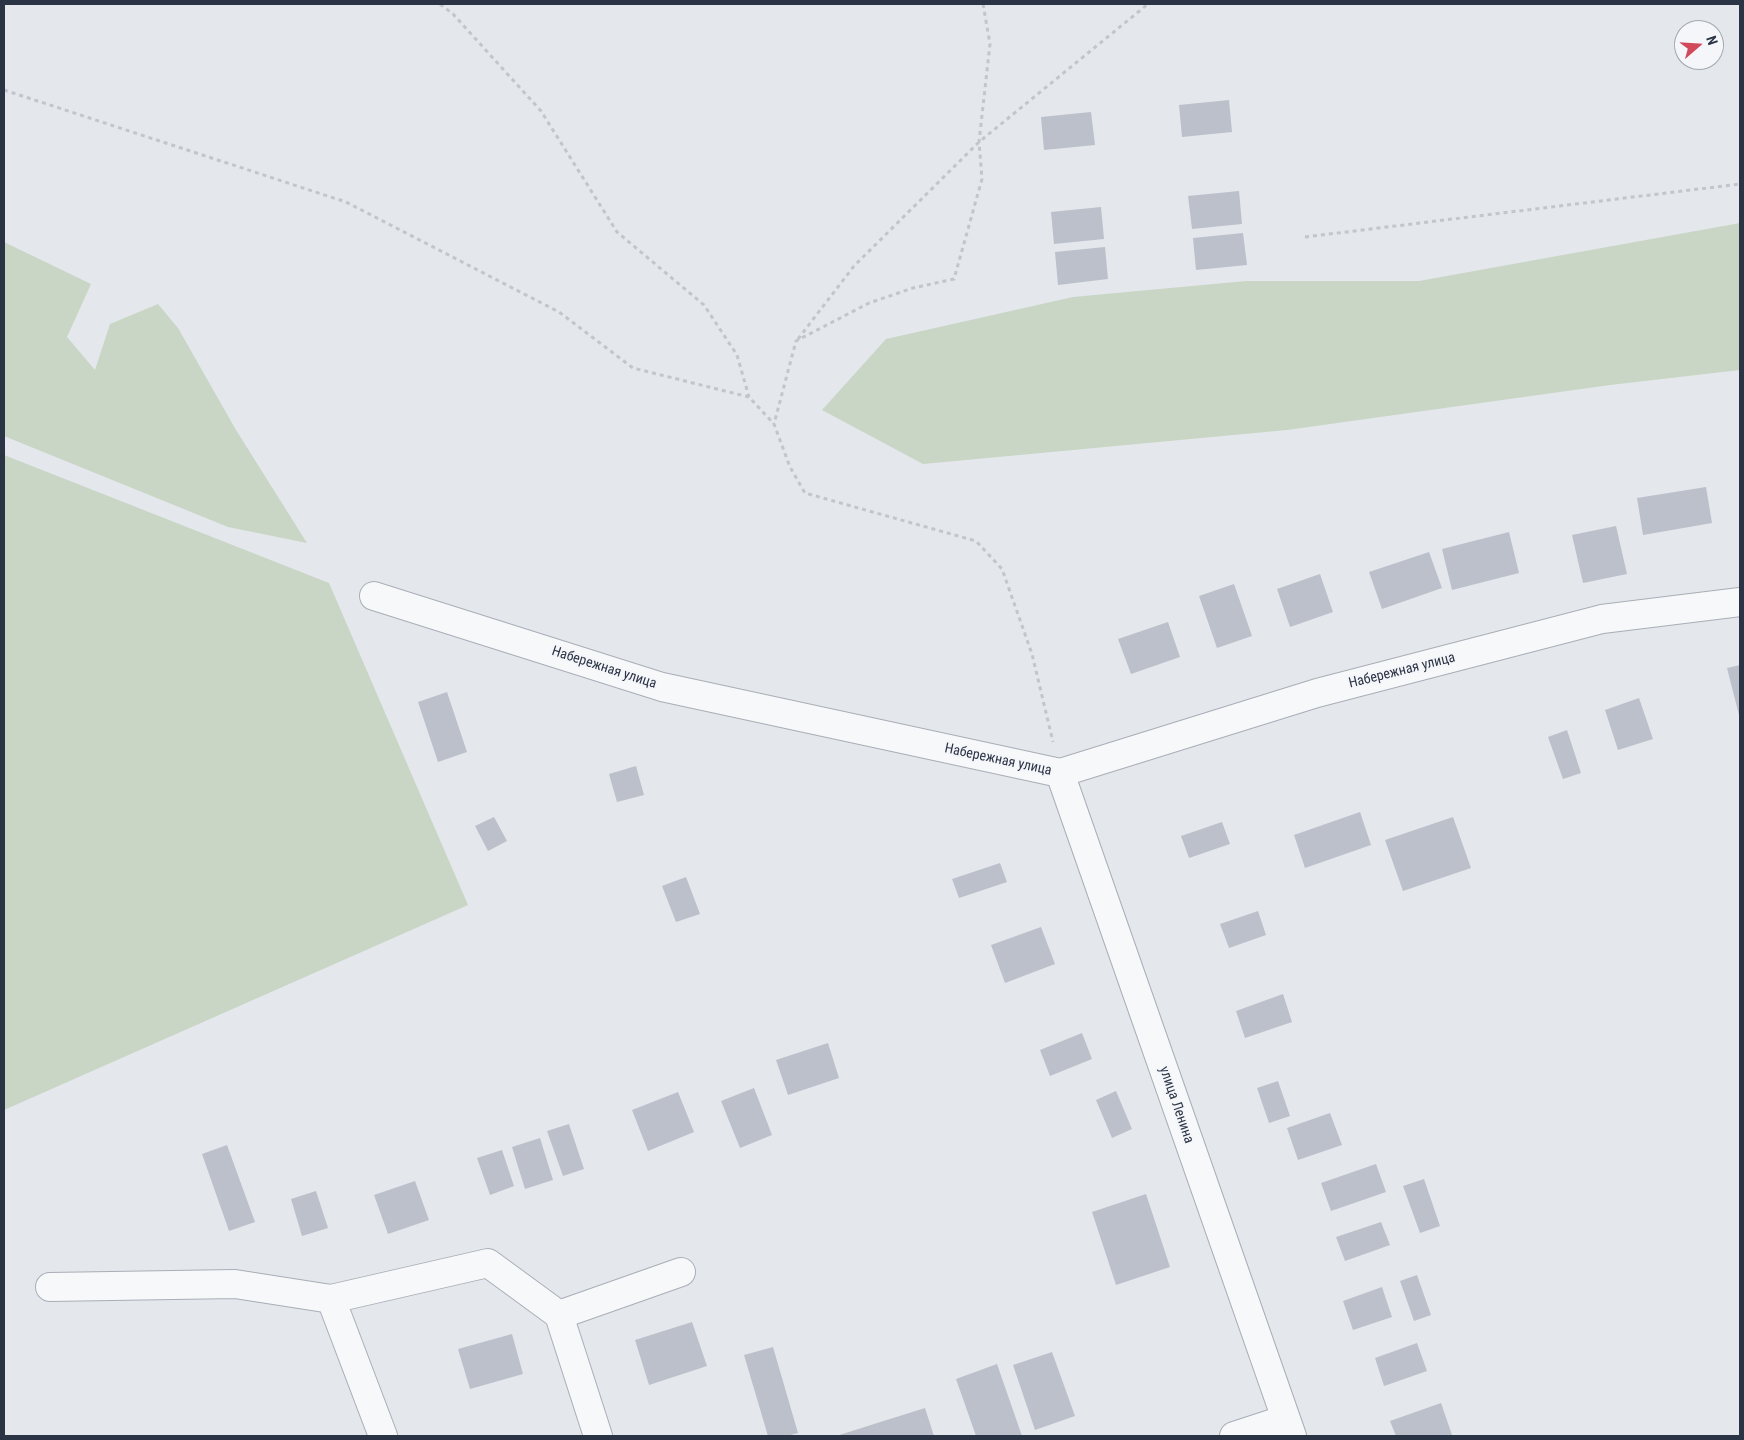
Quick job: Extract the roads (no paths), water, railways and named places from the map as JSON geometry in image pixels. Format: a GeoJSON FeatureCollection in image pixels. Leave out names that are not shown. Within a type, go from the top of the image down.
{"type":"FeatureCollection","features":[{"type":"Feature","properties":{"kind":"street","name":"Набережная улица"},"geometry":{"type":"LineString","coordinates":[[374,596],[662,687],[1060,773],[1317,693],[1592,622],[1740,602]]}},
{"type":"Feature","properties":{"kind":"street","name":"улица Ленина"},"geometry":{"type":"LineString","coordinates":[[1060,773],[1289,1428]]}},
{"type":"Feature","properties":{"kind":"street"},"geometry":{"type":"LineString","coordinates":[[50,1287],[235,1284],[331,1299],[488,1263],[559,1315],[598,1436]]}},
{"type":"Feature","properties":{"kind":"street"},"geometry":{"type":"LineString","coordinates":[[559,1315],[681,1272]]}},
{"type":"Feature","properties":{"kind":"street"},"geometry":{"type":"LineString","coordinates":[[331,1299],[382,1436]]}},
{"type":"Feature","properties":{"kind":"street"},"geometry":{"type":"LineString","coordinates":[[1234,1436],[1289,1428]]}}]}
